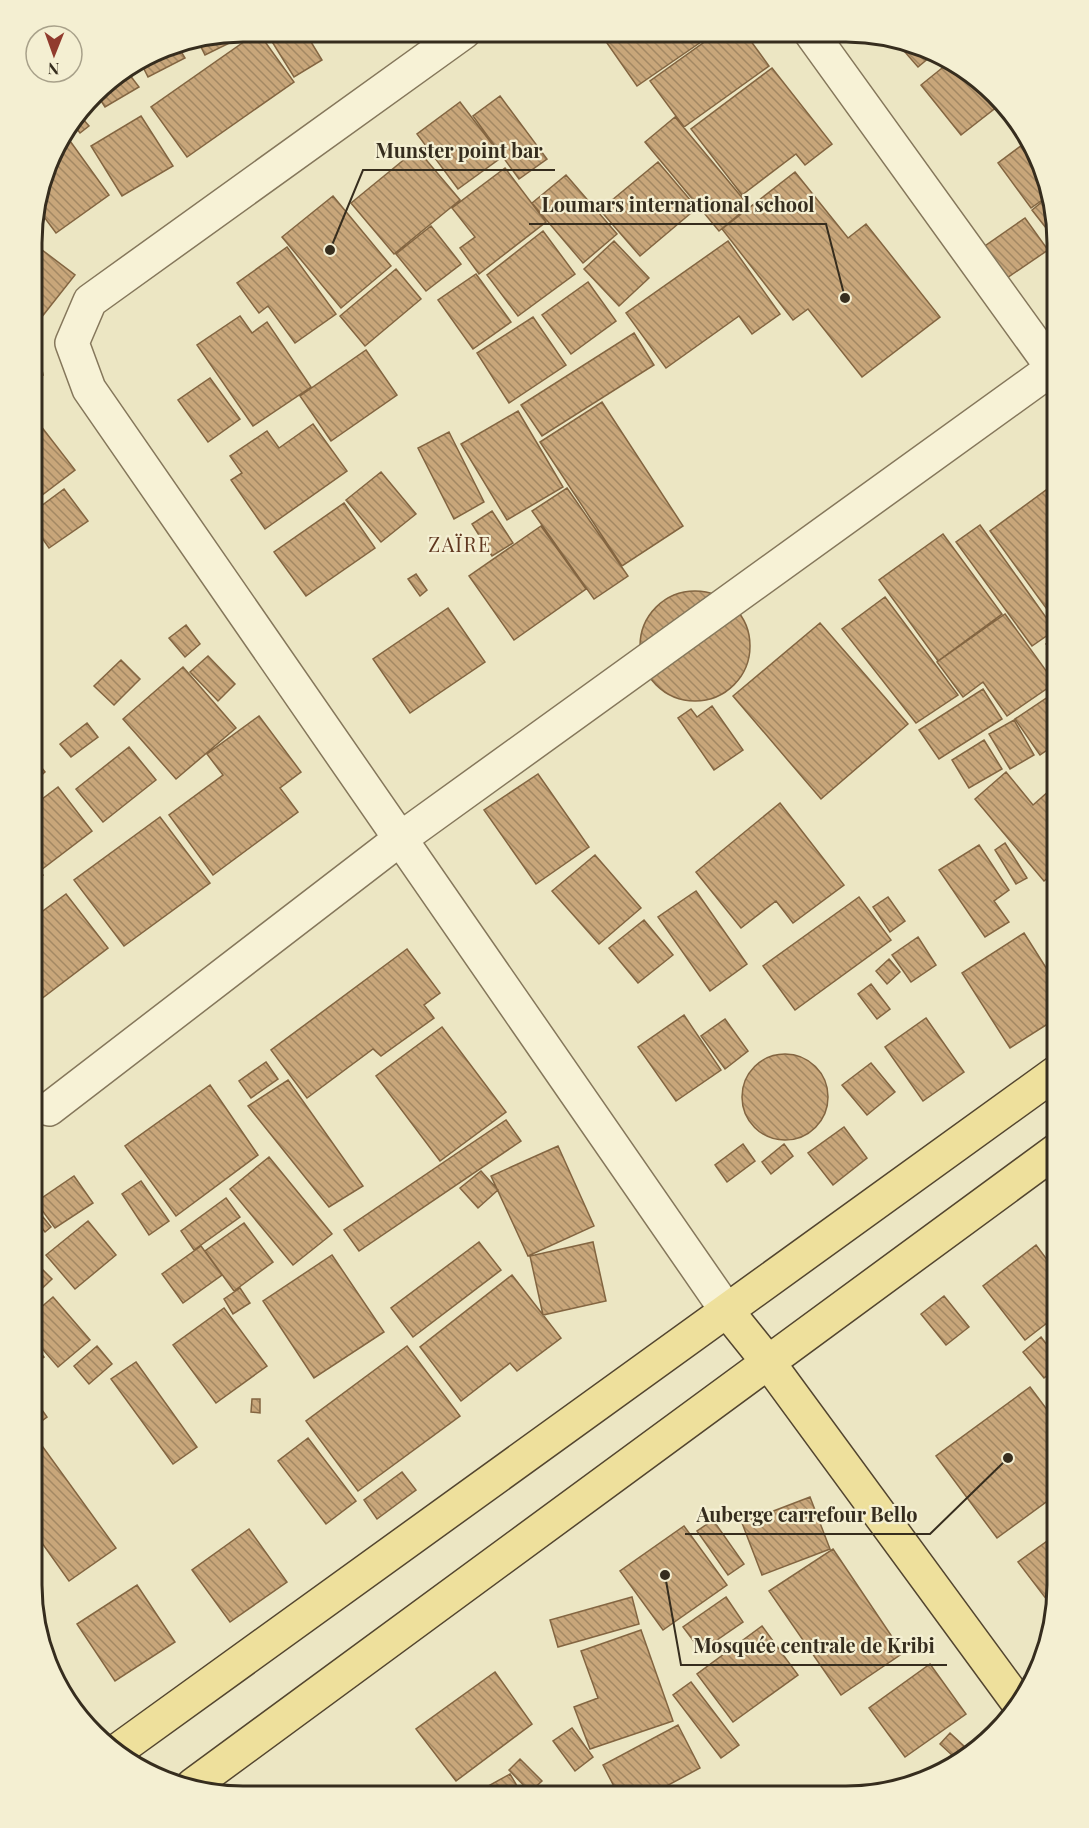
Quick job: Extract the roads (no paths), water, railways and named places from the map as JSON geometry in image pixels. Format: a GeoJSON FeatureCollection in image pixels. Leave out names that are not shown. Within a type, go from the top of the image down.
{"type":"FeatureCollection","features":[{"type":"Feature","properties":{"kind":"main road"},"geometry":{"type":"LineString","coordinates":[[124,1746],[1047,1079]]}},
{"type":"Feature","properties":{"kind":"main road"},"geometry":{"type":"LineString","coordinates":[[199,1781],[1047,1157]]}},
{"type":"Feature","properties":{"kind":"main road"},"geometry":{"type":"LineString","coordinates":[[727,1311],[768,1362],[1013,1696]]}},
{"type":"Feature","properties":{"kind":"street"},"geometry":{"type":"LineString","coordinates":[[450,42],[90,301],[72,343],[89,389],[727,1311]]}},
{"type":"Feature","properties":{"kind":"street"},"geometry":{"type":"LineString","coordinates":[[818,42],[1047,357]]}},
{"type":"Feature","properties":{"kind":"street"},"geometry":{"type":"LineString","coordinates":[[49,1109],[400,839],[1047,375]]}},
{"type":"Feature","properties":{"kind":"place","name":"Munster point bar"},"geometry":{"type":"Point","coordinates":[330,250]}},
{"type":"Feature","properties":{"kind":"place","name":"Loumars international school"},"geometry":{"type":"Point","coordinates":[845,298]}},
{"type":"Feature","properties":{"kind":"place","name":"Auberge carrefour Bello"},"geometry":{"type":"Point","coordinates":[1008,1458]}},
{"type":"Feature","properties":{"kind":"place","name":"Mosquée centrale de Kribi"},"geometry":{"type":"Point","coordinates":[665,1575]}},
{"type":"Feature","properties":{"kind":"district","name":"ZAÏRE"},"geometry":{"type":"Point","coordinates":[460,545]}}]}
